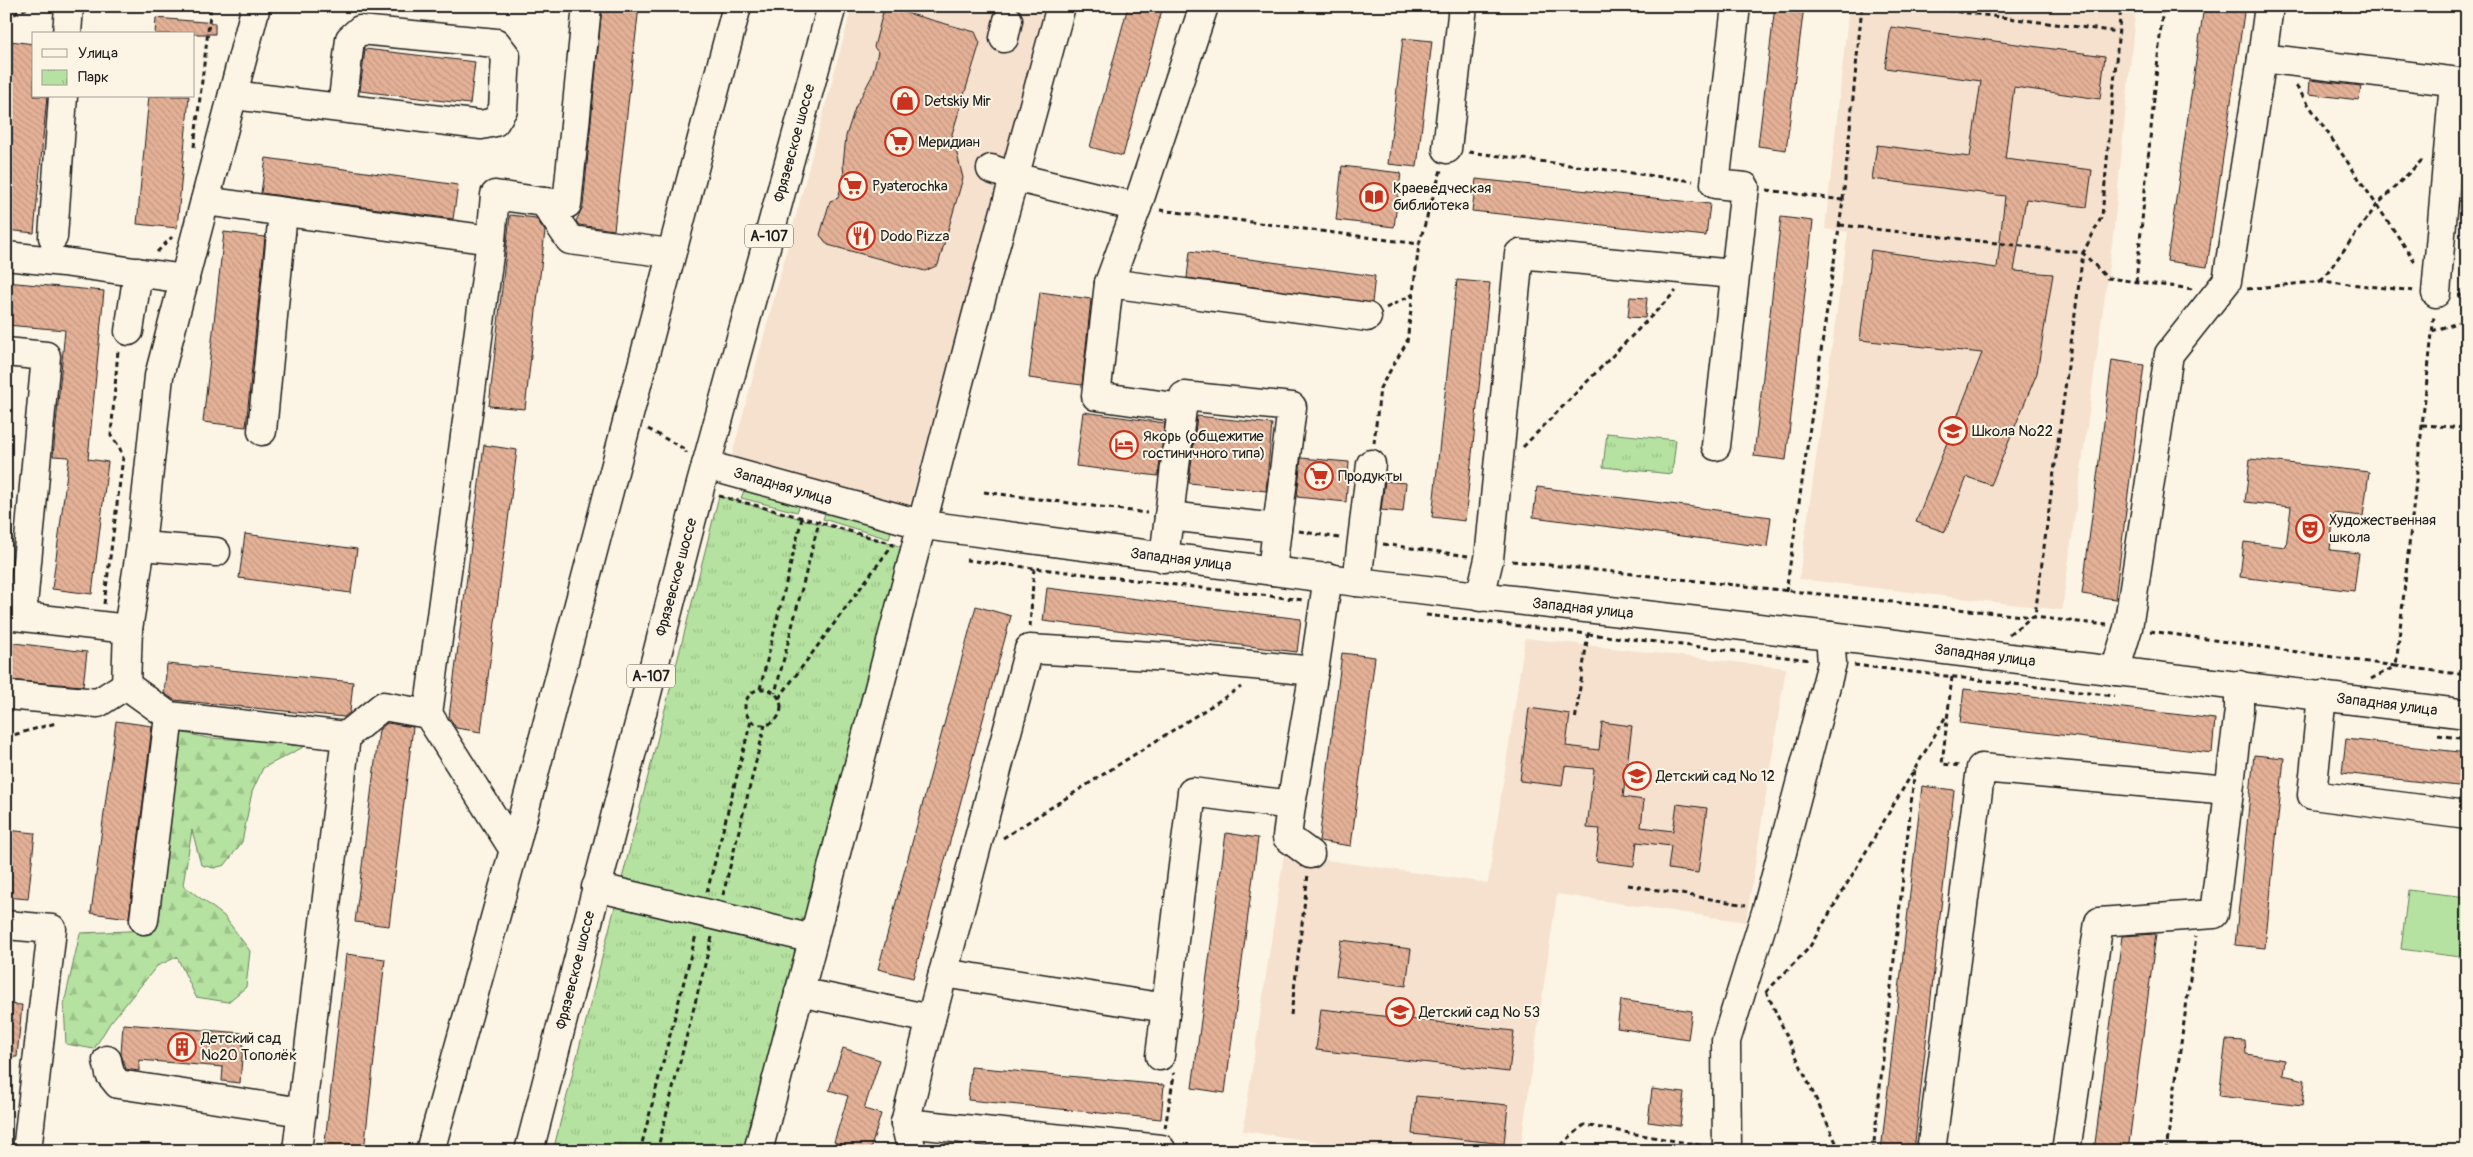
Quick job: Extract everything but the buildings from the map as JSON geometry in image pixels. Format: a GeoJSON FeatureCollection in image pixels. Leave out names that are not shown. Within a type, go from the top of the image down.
{"type":"FeatureCollection","features":[{"type":"Feature","properties":{"kind":"main road"},"geometry":{"type":"LineString","coordinates":[[67,32],[69,6]]}},
{"type":"Feature","properties":{"kind":"main road"},"geometry":{"type":"LineString","coordinates":[[126,685],[128,629],[141,546],[159,376],[256,6]]}},
{"type":"Feature","properties":{"kind":"main road"},"geometry":{"type":"LineString","coordinates":[[514,850],[428,714],[491,240],[495,195],[567,204],[587,6]]}},
{"type":"Feature","properties":{"kind":"main road"},"geometry":{"type":"LineString","coordinates":[[430,1151],[514,850],[670,253],[737,6]]}},
{"type":"Feature","properties":{"kind":"main road","name":"Фрязевское шоссе"},"geometry":{"type":"LineString","coordinates":[[529,1151],[596,887],[696,462],[832,6]]}},
{"type":"Feature","properties":{"kind":"main road"},"geometry":{"type":"LineString","coordinates":[[758,1151],[924,525],[1003,173],[1061,6]]}},
{"type":"Feature","properties":{"kind":"main road"},"geometry":{"type":"LineString","coordinates":[[1182,408],[1096,396],[1109,283],[1137,207],[1204,6]]}},
{"type":"Feature","properties":{"kind":"main road"},"geometry":{"type":"LineString","coordinates":[[1447,149],[1463,6]]}},
{"type":"Feature","properties":{"kind":"main road"},"geometry":{"type":"LineString","coordinates":[[1716,446],[1745,187],[1715,184],[1736,6]]}},
{"type":"Feature","properties":{"kind":"main road"},"geometry":{"type":"LineString","coordinates":[[2115,671],[2128,628],[2168,354],[2227,281],[2271,59],[2269,6]]}},
{"type":"Feature","properties":{"kind":"main road"},"geometry":{"type":"LineString","coordinates":[[233,95],[482,125],[495,122],[503,109],[506,56],[496,43],[360,30],[350,39],[342,108]]}},
{"type":"Feature","properties":{"kind":"main road"},"geometry":{"type":"LineString","coordinates":[[2271,59],[2460,82],[2436,293]]}},
{"type":"Feature","properties":{"kind":"main road"},"geometry":{"type":"LineString","coordinates":[[53,237],[63,98]]}},
{"type":"Feature","properties":{"kind":"main road"},"geometry":{"type":"LineString","coordinates":[[1003,173],[1137,207]]}},
{"type":"Feature","properties":{"kind":"main road"},"geometry":{"type":"LineString","coordinates":[[205,201],[491,240]]}},
{"type":"Feature","properties":{"kind":"main road"},"geometry":{"type":"LineString","coordinates":[[544,202],[570,240],[670,253]]}},
{"type":"Feature","properties":{"kind":"main road"},"geometry":{"type":"LineString","coordinates":[[262,431],[283,212]]}},
{"type":"Feature","properties":{"kind":"main road"},"geometry":{"type":"LineString","coordinates":[[1480,597],[1489,559],[1519,254],[1734,274]]}},
{"type":"Feature","properties":{"kind":"main road"},"geometry":{"type":"LineString","coordinates":[[6,256],[185,279]]}},
{"type":"Feature","properties":{"kind":"main road"},"geometry":{"type":"LineString","coordinates":[[129,330],[138,272]]}},
{"type":"Feature","properties":{"kind":"main road"},"geometry":{"type":"LineString","coordinates":[[1109,283],[1367,317]]}},
{"type":"Feature","properties":{"kind":"main road"},"geometry":{"type":"LineString","coordinates":[[6,352],[46,356],[14,616],[128,629]]}},
{"type":"Feature","properties":{"kind":"main road"},"geometry":{"type":"LineString","coordinates":[[1164,558],[1184,396],[1292,407],[1272,570]]}},
{"type":"Feature","properties":{"kind":"main road","name":"Западная улица"},"geometry":{"type":"LineString","coordinates":[[696,462],[924,525],[1164,558],[1480,597],[1831,650],[2115,671],[2467,714]]}},
{"type":"Feature","properties":{"kind":"main road"},"geometry":{"type":"LineString","coordinates":[[1357,582],[1371,464]]}},
{"type":"Feature","properties":{"kind":"main road"},"geometry":{"type":"LineString","coordinates":[[1169,516],[1277,528]]}},
{"type":"Feature","properties":{"kind":"main road"},"geometry":{"type":"LineString","coordinates":[[141,546],[216,552]]}},
{"type":"Feature","properties":{"kind":"main road"},"geometry":{"type":"LineString","coordinates":[[1310,854],[1287,836],[1328,578]]}},
{"type":"Feature","properties":{"kind":"main road"},"geometry":{"type":"LineString","coordinates":[[912,1151],[906,1123],[931,1019],[1029,649],[1170,657],[1314,671]]}},
{"type":"Feature","properties":{"kind":"main road"},"geometry":{"type":"LineString","coordinates":[[1726,1150],[1726,1041],[1767,909],[1831,650]]}},
{"type":"Feature","properties":{"kind":"main road"},"geometry":{"type":"LineString","coordinates":[[126,685],[169,716],[346,736]]}},
{"type":"Feature","properties":{"kind":"main road"},"geometry":{"type":"LineString","coordinates":[[6,695],[98,703],[126,685]]}},
{"type":"Feature","properties":{"kind":"main road"},"geometry":{"type":"LineString","coordinates":[[2066,1151],[2099,922],[2214,914],[2239,710],[2239,685]]}},
{"type":"Feature","properties":{"kind":"main road"},"geometry":{"type":"LineString","coordinates":[[2330,696],[2312,795],[2467,815]]}},
{"type":"Feature","properties":{"kind":"main road"},"geometry":{"type":"LineString","coordinates":[[297,1151],[346,736],[383,706],[428,714]]}},
{"type":"Feature","properties":{"kind":"main road"},"geometry":{"type":"LineString","coordinates":[[144,920],[169,716]]}},
{"type":"Feature","properties":{"kind":"main road"},"geometry":{"type":"LineString","coordinates":[[1931,1151],[1981,768],[2230,790]]}},
{"type":"Feature","properties":{"kind":"main road"},"geometry":{"type":"LineString","coordinates":[[1160,1056],[1192,792],[1292,804]]}},
{"type":"Feature","properties":{"kind":"main road"},"geometry":{"type":"LineString","coordinates":[[596,887],[813,939]]}},
{"type":"Feature","properties":{"kind":"main road"},"geometry":{"type":"LineString","coordinates":[[6,925],[52,930],[27,1151]]}},
{"type":"Feature","properties":{"kind":"main road"},"geometry":{"type":"LineString","coordinates":[[943,973],[1166,1008]]}},
{"type":"Feature","properties":{"kind":"main road"},"geometry":{"type":"LineString","coordinates":[[799,992],[931,1019]]}},
{"type":"Feature","properties":{"kind":"main road"},"geometry":{"type":"LineString","coordinates":[[107,1060],[110,1074],[118,1084],[302,1112]]}},
{"type":"Feature","properties":{"kind":"main road"},"geometry":{"type":"LineString","coordinates":[[906,1123],[1161,1149]]}},
{"type":"Feature","properties":{"kind":"path"},"geometry":{"type":"LineString","coordinates":[[6,18],[32,6]]}},
{"type":"Feature","properties":{"kind":"path"},"geometry":{"type":"LineString","coordinates":[[193,151],[211,6]]}},
{"type":"Feature","properties":{"kind":"path"},"geometry":{"type":"LineString","coordinates":[[1786,592],[1840,224],[1862,6]]}},
{"type":"Feature","properties":{"kind":"path"},"geometry":{"type":"LineString","coordinates":[[1912,6],[2120,32]]}},
{"type":"Feature","properties":{"kind":"path"},"geometry":{"type":"LineString","coordinates":[[2035,616],[2083,253],[2102,216],[2121,6]]}},
{"type":"Feature","properties":{"kind":"path"},"geometry":{"type":"LineString","coordinates":[[2136,282],[2163,6]]}},
{"type":"Feature","properties":{"kind":"path"},"geometry":{"type":"LineString","coordinates":[[2271,59],[2377,205],[2436,293],[2396,666]]}},
{"type":"Feature","properties":{"kind":"path"},"geometry":{"type":"LineString","coordinates":[[2321,281],[2377,205],[2456,122]]}},
{"type":"Feature","properties":{"kind":"path"},"geometry":{"type":"LineString","coordinates":[[1371,464],[1380,388],[1407,342],[1419,244],[1447,149],[1715,184]]}},
{"type":"Feature","properties":{"kind":"path"},"geometry":{"type":"LineString","coordinates":[[1745,187],[1843,200]]}},
{"type":"Feature","properties":{"kind":"path"},"geometry":{"type":"LineString","coordinates":[[1137,207],[1419,244]]}},
{"type":"Feature","properties":{"kind":"path"},"geometry":{"type":"LineString","coordinates":[[1840,224],[2083,253],[2107,278],[2218,292],[2321,281],[2436,293]]}},
{"type":"Feature","properties":{"kind":"path"},"geometry":{"type":"LineString","coordinates":[[138,272],[177,233]]}},
{"type":"Feature","properties":{"kind":"path"},"geometry":{"type":"LineString","coordinates":[[1498,474],[1696,271]]}},
{"type":"Feature","properties":{"kind":"path"},"geometry":{"type":"LineString","coordinates":[[1367,317],[1413,295]]}},
{"type":"Feature","properties":{"kind":"path"},"geometry":{"type":"LineString","coordinates":[[2432,331],[2467,320]]}},
{"type":"Feature","properties":{"kind":"path"},"geometry":{"type":"LineString","coordinates":[[101,626],[123,458],[119,446],[111,436],[112,411],[120,334],[129,330]]}},
{"type":"Feature","properties":{"kind":"path"},"geometry":{"type":"LineString","coordinates":[[627,418],[686,450],[696,462]]}},
{"type":"Feature","properties":{"kind":"path"},"geometry":{"type":"LineString","coordinates":[[2422,425],[2467,428]]}},
{"type":"Feature","properties":{"kind":"path"},"geometry":{"type":"LineString","coordinates":[[984,492],[1169,516]]}},
{"type":"Feature","properties":{"kind":"path"},"geometry":{"type":"LineString","coordinates":[[719,496],[893,544],[779,698]]}},
{"type":"Feature","properties":{"kind":"path"},"geometry":{"type":"LineString","coordinates":[[760,689],[802,518]]}},
{"type":"Feature","properties":{"kind":"path"},"geometry":{"type":"LineString","coordinates":[[775,693],[818,522]]}},
{"type":"Feature","properties":{"kind":"path"},"geometry":{"type":"LineString","coordinates":[[1489,559],[1786,592],[2035,616],[2467,675]]}},
{"type":"Feature","properties":{"kind":"path"},"geometry":{"type":"LineString","coordinates":[[1029,649],[1034,568]]}},
{"type":"Feature","properties":{"kind":"path"},"geometry":{"type":"LineString","coordinates":[[1588,634],[1831,650]]}},
{"type":"Feature","properties":{"kind":"path"},"geometry":{"type":"LineString","coordinates":[[975,856],[1273,666]]}},
{"type":"Feature","properties":{"kind":"path"},"geometry":{"type":"LineString","coordinates":[[2330,696],[2396,666]]}},
{"type":"Feature","properties":{"kind":"path"},"geometry":{"type":"LineString","coordinates":[[1952,677],[1942,764],[1981,768]]}},
{"type":"Feature","properties":{"kind":"path"},"geometry":{"type":"LineString","coordinates":[[760,689],[770,690],[775,693],[779,698],[781,710],[776,720],[765,725],[754,723],[746,714],[745,702],[752,692],[760,689]]}},
{"type":"Feature","properties":{"kind":"path"},"geometry":{"type":"LineString","coordinates":[[1760,997],[1809,948],[1948,713]]}},
{"type":"Feature","properties":{"kind":"path"},"geometry":{"type":"LineString","coordinates":[[1873,1151],[1915,768]]}},
{"type":"Feature","properties":{"kind":"path"},"geometry":{"type":"LineString","coordinates":[[1291,1015],[1310,854]]}},
{"type":"Feature","properties":{"kind":"path"},"geometry":{"type":"LineString","coordinates":[[1628,885],[1767,909]]}},
{"type":"Feature","properties":{"kind":"path"},"geometry":{"type":"LineString","coordinates":[[2166,1151],[2199,915]]}},
{"type":"Feature","properties":{"kind":"path"},"geometry":{"type":"LineString","coordinates":[[1766,991],[1840,1151]]}},
{"type":"Feature","properties":{"kind":"path"},"geometry":{"type":"LineString","coordinates":[[1160,1056],[1174,1075],[1161,1149]]}},
{"type":"Feature","properties":{"kind":"path"},"geometry":{"type":"LineString","coordinates":[[1554,1151],[1584,1125],[1726,1150]]}},
{"type":"Feature","properties":{"kind":"shaded area"},"geometry":{"type":"Polygon","coordinates":[[[852,6],[1045,6],[909,507],[731,459],[852,6]]]}},
{"type":"Feature","properties":{"kind":"shaded area","name":"Школа №22"},"geometry":{"type":"Polygon","coordinates":[[[1849,6],[2136,6],[2114,229],[2062,610],[1799,579],[1848,232],[1825,229],[1849,6]]]}},
{"type":"Feature","properties":{"kind":"shaded area"},"geometry":{"type":"Polygon","coordinates":[[[1525,638],[1786,668],[1746,922],[1557,894],[1520,1151],[1379,1151],[1243,1131],[1284,854],[1488,883],[1525,638]]]}},
{"type":"Feature","properties":{"kind":"green space"},"geometry":{"type":"Polygon","coordinates":[[[1607,433],[1676,440],[1672,474],[1603,467],[1607,433]]]}},
{"type":"Feature","properties":{"kind":"green space"},"geometry":{"type":"Polygon","coordinates":[[[748,490],[800,505],[797,512],[741,498],[744,491],[748,490]]]}},
{"type":"Feature","properties":{"kind":"green space"},"geometry":{"type":"Polygon","coordinates":[[[719,496],[917,551],[748,1151],[553,1151],[719,496]]]}},
{"type":"Feature","properties":{"kind":"green space"},"geometry":{"type":"Polygon","coordinates":[[[826,511],[891,531],[889,539],[823,519],[826,511]]]}},
{"type":"Feature","properties":{"kind":"green space"},"geometry":{"type":"Polygon","coordinates":[[[180,732],[208,738],[311,743],[263,768],[252,792],[242,842],[225,865],[214,868],[201,865],[192,830],[183,885],[224,916],[250,951],[246,987],[228,1002],[196,997],[177,957],[157,966],[110,1023],[94,1049],[66,1044],[64,1004],[80,933],[152,930],[180,732]]]}},
{"type":"Feature","properties":{"kind":"green space"},"geometry":{"type":"Polygon","coordinates":[[[2408,890],[2467,897],[2467,958],[2401,949],[2408,890]]]}},
{"type":"Feature","properties":{"kind":"place","name":"Detskiy Mir"},"geometry":{"type":"Point","coordinates":[905,101]}},
{"type":"Feature","properties":{"kind":"place","name":"Меридиан"},"geometry":{"type":"Point","coordinates":[899,142]}},
{"type":"Feature","properties":{"kind":"place","name":"Pyaterochka"},"geometry":{"type":"Point","coordinates":[853,186]}},
{"type":"Feature","properties":{"kind":"place","name":"Краеведческая библиотека"},"geometry":{"type":"Point","coordinates":[1374,197]}},
{"type":"Feature","properties":{"kind":"place","name":"Dodo Pizza"},"geometry":{"type":"Point","coordinates":[861,236]}},
{"type":"Feature","properties":{"kind":"place","name":"Школа №22"},"geometry":{"type":"Point","coordinates":[1953,431]}},
{"type":"Feature","properties":{"kind":"place","name":"Якорь (общежитие гостиничного типа)"},"geometry":{"type":"Point","coordinates":[1124,445]}},
{"type":"Feature","properties":{"kind":"place","name":"Продукты"},"geometry":{"type":"Point","coordinates":[1319,476]}},
{"type":"Feature","properties":{"kind":"place","name":"Художественная школа"},"geometry":{"type":"Point","coordinates":[2310,529]}},
{"type":"Feature","properties":{"kind":"place","name":"Детский сад № 12"},"geometry":{"type":"Point","coordinates":[1637,776]}},
{"type":"Feature","properties":{"kind":"place","name":"Детский сад № 53"},"geometry":{"type":"Point","coordinates":[1400,1012]}},
{"type":"Feature","properties":{"kind":"place","name":"Детский сад №20 Тополёк"},"geometry":{"type":"Point","coordinates":[182,1047]}}]}
